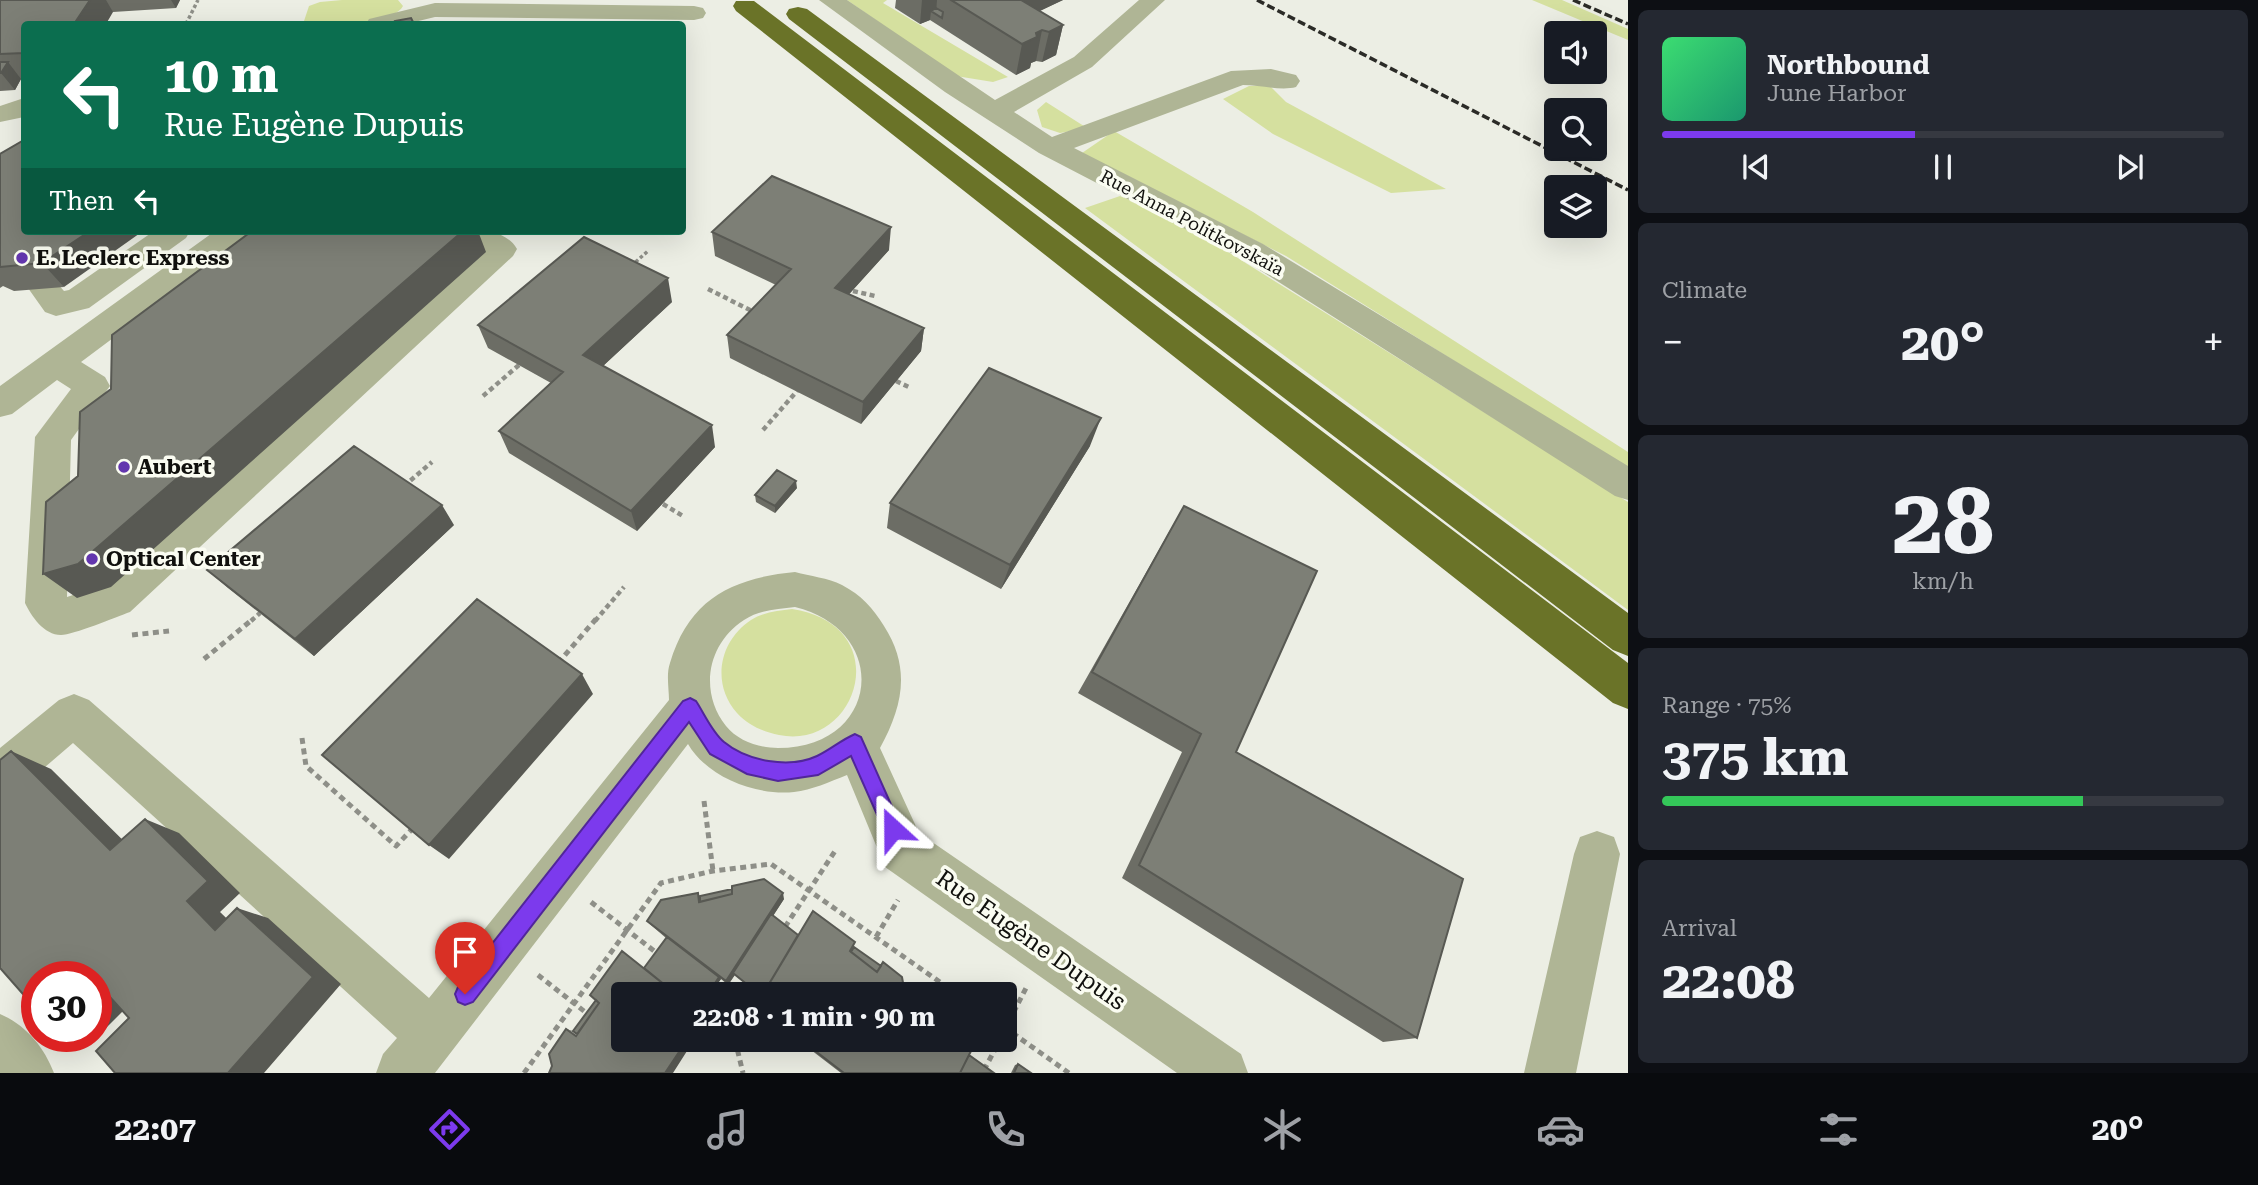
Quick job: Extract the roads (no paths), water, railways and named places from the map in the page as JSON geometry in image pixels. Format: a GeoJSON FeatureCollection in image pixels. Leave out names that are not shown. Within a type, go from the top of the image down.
{"type":"FeatureCollection","features":[{"type":"Feature","properties":{"kind":"highway"},"geometry":{"type":"LineString","coordinates":[[780,0],[1628,636]]}},
{"type":"Feature","properties":{"kind":"highway"},"geometry":{"type":"LineString","coordinates":[[746,6],[1628,689]]}},
{"type":"Feature","properties":{"kind":"street","name":"Rue Anna Politkovskaïa"},"geometry":{"type":"LineString","coordinates":[[831,0],[994,112],[1049,146],[1252,251],[1628,485]]}},
{"type":"Feature","properties":{"kind":"street"},"geometry":{"type":"LineString","coordinates":[[994,112],[1083,62],[1153,0]]}},
{"type":"Feature","properties":{"kind":"street"},"geometry":{"type":"LineString","coordinates":[[392,21],[436,12],[574,6],[636,6],[694,13]]}},
{"type":"Feature","properties":{"kind":"street"},"geometry":{"type":"LineString","coordinates":[[1049,146],[1109,127],[1240,77],[1271,77],[1287,81]]}},
{"type":"Feature","properties":{"kind":"street"},"geometry":{"type":"LineString","coordinates":[[0,114],[11,113],[21,108]]}},
{"type":"Feature","properties":{"kind":"street"},"geometry":{"type":"LineString","coordinates":[[59,297],[150,235]]}},
{"type":"Feature","properties":{"kind":"street"},"geometry":{"type":"LineString","coordinates":[[59,297],[168,235]]}},
{"type":"Feature","properties":{"kind":"street"},"geometry":{"type":"LineString","coordinates":[[0,404],[230,235]]}},
{"type":"Feature","properties":{"kind":"street"},"geometry":{"type":"LineString","coordinates":[[55,363],[104,378],[53,437],[45,603],[61,617],[116,599],[502,249],[470,235]]}},
{"type":"Feature","properties":{"kind":"street"},"geometry":{"type":"LineString","coordinates":[[59,297],[114,319]]}},
{"type":"Feature","properties":{"kind":"street"},"geometry":{"type":"LineString","coordinates":[[808,591],[831,599],[856,617],[871,636],[882,665],[883,685],[874,717],[855,743],[818,766],[778,772],[747,765],[716,747],[690,707],[687,690],[690,659],[705,627],[731,604],[761,592],[808,591]]}},
{"type":"Feature","properties":{"kind":"street"},"geometry":{"type":"LineString","coordinates":[[0,776],[74,715],[418,1054],[690,707]]}},
{"type":"Feature","properties":{"kind":"street","name":"Rue Eugène Dupuis"},"geometry":{"type":"LineString","coordinates":[[855,743],[902,850],[1222,1073]]}},
{"type":"Feature","properties":{"kind":"street"},"geometry":{"type":"LineString","coordinates":[[1549,1073],[1597,854]]}},
{"type":"Feature","properties":{"kind":"street"},"geometry":{"type":"LineString","coordinates":[[0,1040],[28,1073]]}},
{"type":"Feature","properties":{"kind":"railway"},"geometry":{"type":"LineString","coordinates":[[1257,0],[1628,190]]}},
{"type":"Feature","properties":{"kind":"railway"},"geometry":{"type":"LineString","coordinates":[[1573,0],[1628,24]]}},
{"type":"Feature","properties":{"kind":"place","name":"E. Leclerc Express"},"geometry":{"type":"Point","coordinates":[22,258]}},
{"type":"Feature","properties":{"kind":"place","name":"Aubert"},"geometry":{"type":"Point","coordinates":[124,467]}},
{"type":"Feature","properties":{"kind":"place","name":"Optical Center"},"geometry":{"type":"Point","coordinates":[92,559]}}]}
